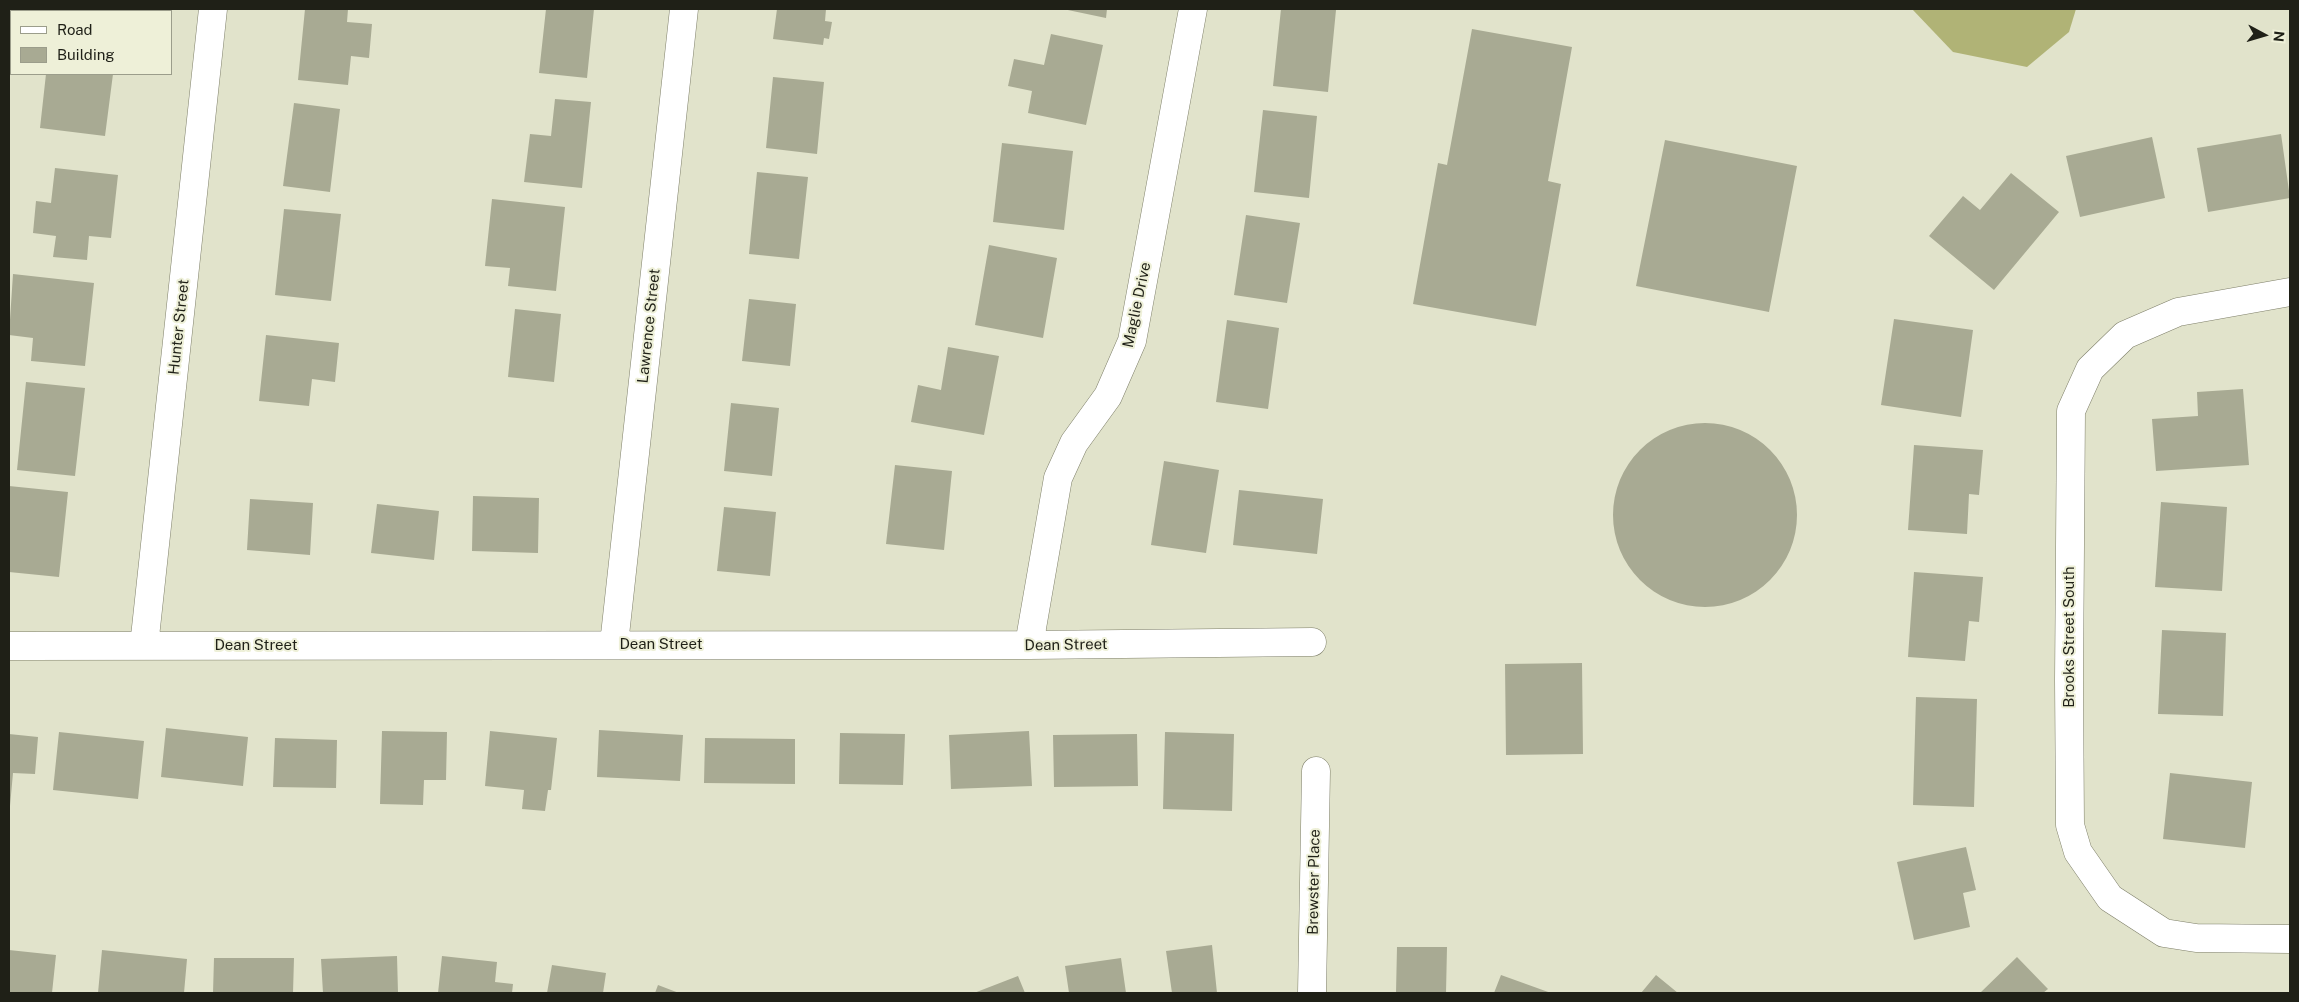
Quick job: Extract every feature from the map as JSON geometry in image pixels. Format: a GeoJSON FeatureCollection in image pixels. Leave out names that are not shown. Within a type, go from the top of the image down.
{"type":"FeatureCollection","features":[{"type":"Feature","properties":{"kind":"street","name":"Hunter Street"},"geometry":{"type":"LineString","coordinates":[[144,646],[213,9]]}},
{"type":"Feature","properties":{"kind":"street","name":"Lawrence Street"},"geometry":{"type":"LineString","coordinates":[[614,644],[684,9]]}},
{"type":"Feature","properties":{"kind":"street","name":"Maglie Drive"},"geometry":{"type":"LineString","coordinates":[[1029,645],[1058,478],[1074,443],[1108,396],[1132,341],[1193,9]]}},
{"type":"Feature","properties":{"kind":"street","name":"Brooks Street South"},"geometry":{"type":"LineString","coordinates":[[2290,292],[2178,312],[2125,335],[2090,369],[2071,411],[2068,680],[2070,825],[2078,852],[2110,898],[2164,933],[2196,938],[2290,939]]}},
{"type":"Feature","properties":{"kind":"street","name":"Dean Street"},"geometry":{"type":"LineString","coordinates":[[9,646],[1029,645],[1312,642]]}},
{"type":"Feature","properties":{"kind":"street","name":"Brewster Place"},"geometry":{"type":"LineString","coordinates":[[1312,993],[1316,771]]}},
{"type":"Feature","properties":{"kind":"green space"},"geometry":{"type":"Polygon","coordinates":[[[1912,9],[2076,9],[2069,32],[2027,67],[1953,52],[1912,9]]]}},
{"type":"Feature","properties":{"kind":"building"},"geometry":{"type":"Polygon","coordinates":[[[55,9],[128,9],[128,10],[55,9]]]}},
{"type":"Feature","properties":{"kind":"building"},"geometry":{"type":"Polygon","coordinates":[[[305,9],[348,9],[347,22],[372,24],[369,58],[351,56],[348,85],[298,80],[305,9]]]}},
{"type":"Feature","properties":{"kind":"building"},"geometry":{"type":"Polygon","coordinates":[[[546,9],[594,9],[587,78],[539,73],[546,9]]]}},
{"type":"Feature","properties":{"kind":"building"},"geometry":{"type":"Polygon","coordinates":[[[777,9],[826,9],[825,21],[832,22],[829,39],[824,38],[823,45],[773,39],[777,9]]]}},
{"type":"Feature","properties":{"kind":"building"},"geometry":{"type":"Polygon","coordinates":[[[1063,9],[1107,9],[1106,18],[1063,9]]]}},
{"type":"Feature","properties":{"kind":"building"},"geometry":{"type":"Polygon","coordinates":[[[1281,9],[1336,10],[1328,92],[1273,86],[1281,9]]]}},
{"type":"Feature","properties":{"kind":"building"},"geometry":{"type":"Polygon","coordinates":[[[1472,29],[1572,47],[1548,181],[1561,184],[1536,326],[1413,304],[1438,163],[1447,165],[1472,29]]]}},
{"type":"Feature","properties":{"kind":"building"},"geometry":{"type":"Polygon","coordinates":[[[1051,34],[1103,45],[1086,125],[1028,113],[1032,91],[1008,86],[1014,59],[1044,65],[1051,34]]]}},
{"type":"Feature","properties":{"kind":"building"},"geometry":{"type":"Polygon","coordinates":[[[46,75],[113,75],[105,136],[40,128],[46,75]]]}},
{"type":"Feature","properties":{"kind":"building"},"geometry":{"type":"Polygon","coordinates":[[[773,77],[824,82],[817,154],[766,148],[773,77]]]}},
{"type":"Feature","properties":{"kind":"building"},"geometry":{"type":"Polygon","coordinates":[[[555,99],[591,102],[582,188],[524,182],[530,134],[551,136],[555,99]]]}},
{"type":"Feature","properties":{"kind":"building"},"geometry":{"type":"Polygon","coordinates":[[[294,103],[340,109],[330,192],[283,186],[294,103]]]}},
{"type":"Feature","properties":{"kind":"building"},"geometry":{"type":"Polygon","coordinates":[[[1263,110],[1317,116],[1309,198],[1254,192],[1263,110]]]}},
{"type":"Feature","properties":{"kind":"building"},"geometry":{"type":"Polygon","coordinates":[[[2281,134],[2290,198],[2208,212],[2197,148],[2281,134]]]}},
{"type":"Feature","properties":{"kind":"building"},"geometry":{"type":"Polygon","coordinates":[[[2152,137],[2165,198],[2080,217],[2066,156],[2152,137]]]}},
{"type":"Feature","properties":{"kind":"building"},"geometry":{"type":"Polygon","coordinates":[[[1665,140],[1797,166],[1769,312],[1636,286],[1665,140]]]}},
{"type":"Feature","properties":{"kind":"building"},"geometry":{"type":"Polygon","coordinates":[[[1002,143],[1073,151],[1064,230],[993,222],[1002,143]]]}},
{"type":"Feature","properties":{"kind":"building"},"geometry":{"type":"Polygon","coordinates":[[[55,168],[118,175],[111,238],[89,236],[87,260],[53,257],[56,236],[33,233],[36,201],[51,203],[55,168]]]}},
{"type":"Feature","properties":{"kind":"building"},"geometry":{"type":"Polygon","coordinates":[[[757,172],[808,177],[799,259],[749,254],[757,172]]]}},
{"type":"Feature","properties":{"kind":"building"},"geometry":{"type":"Polygon","coordinates":[[[2011,173],[2059,212],[1994,290],[1929,236],[1963,196],[1980,210],[2011,173]]]}},
{"type":"Feature","properties":{"kind":"building"},"geometry":{"type":"Polygon","coordinates":[[[492,199],[565,207],[556,291],[508,286],[510,268],[485,266],[492,199]]]}},
{"type":"Feature","properties":{"kind":"building"},"geometry":{"type":"Polygon","coordinates":[[[284,209],[341,214],[331,301],[275,295],[284,209]]]}},
{"type":"Feature","properties":{"kind":"building"},"geometry":{"type":"Polygon","coordinates":[[[1246,215],[1300,223],[1287,303],[1234,295],[1246,215]]]}},
{"type":"Feature","properties":{"kind":"building"},"geometry":{"type":"Polygon","coordinates":[[[989,245],[1057,258],[1043,338],[975,325],[989,245]]]}},
{"type":"Feature","properties":{"kind":"building"},"geometry":{"type":"Polygon","coordinates":[[[13,274],[94,283],[85,366],[31,361],[33,338],[9,335],[13,274]]]}},
{"type":"Feature","properties":{"kind":"building"},"geometry":{"type":"Polygon","coordinates":[[[749,299],[796,304],[790,366],[742,361],[749,299]]]}},
{"type":"Feature","properties":{"kind":"building"},"geometry":{"type":"Polygon","coordinates":[[[515,309],[561,314],[554,382],[508,377],[515,309]]]}},
{"type":"Feature","properties":{"kind":"building"},"geometry":{"type":"Polygon","coordinates":[[[1894,319],[1973,330],[1961,417],[1881,405],[1894,319]]]}},
{"type":"Feature","properties":{"kind":"building"},"geometry":{"type":"Polygon","coordinates":[[[1227,320],[1279,328],[1268,409],[1216,402],[1227,320]]]}},
{"type":"Feature","properties":{"kind":"building"},"geometry":{"type":"Polygon","coordinates":[[[266,335],[339,343],[335,382],[312,379],[309,406],[259,401],[266,335]]]}},
{"type":"Feature","properties":{"kind":"building"},"geometry":{"type":"Polygon","coordinates":[[[948,347],[999,356],[984,435],[911,422],[918,385],[941,390],[948,347]]]}},
{"type":"Feature","properties":{"kind":"building"},"geometry":{"type":"Polygon","coordinates":[[[26,382],[85,388],[75,476],[17,470],[26,382]]]}},
{"type":"Feature","properties":{"kind":"building"},"geometry":{"type":"Polygon","coordinates":[[[2243,389],[2249,465],[2156,471],[2152,419],[2198,416],[2197,392],[2243,389]]]}},
{"type":"Feature","properties":{"kind":"building"},"geometry":{"type":"Polygon","coordinates":[[[731,403],[779,408],[772,476],[724,471],[731,403]]]}},
{"type":"Feature","properties":{"kind":"building"},"geometry":{"type":"Polygon","coordinates":[[[1705,423],[1723,425],[1740,430],[1770,450],[1790,480],[1795,497],[1797,515],[1795,533],[1790,550],[1770,580],[1740,600],[1723,605],[1705,607],[1687,605],[1670,600],[1640,580],[1620,550],[1615,533],[1613,515],[1615,497],[1620,480],[1640,450],[1670,430],[1687,425],[1705,423]]]}},
{"type":"Feature","properties":{"kind":"building"},"geometry":{"type":"Polygon","coordinates":[[[1914,445],[1983,450],[1979,495],[1969,494],[1967,534],[1908,530],[1914,445]]]}},
{"type":"Feature","properties":{"kind":"building"},"geometry":{"type":"Polygon","coordinates":[[[1164,461],[1219,470],[1206,553],[1151,545],[1164,461]]]}},
{"type":"Feature","properties":{"kind":"building"},"geometry":{"type":"Polygon","coordinates":[[[895,465],[952,471],[944,550],[886,544],[895,465]]]}},
{"type":"Feature","properties":{"kind":"building"},"geometry":{"type":"Polygon","coordinates":[[[9,486],[68,492],[59,577],[9,572],[9,486]]]}},
{"type":"Feature","properties":{"kind":"building"},"geometry":{"type":"Polygon","coordinates":[[[1239,490],[1323,499],[1317,554],[1233,545],[1239,490]]]}},
{"type":"Feature","properties":{"kind":"building"},"geometry":{"type":"Polygon","coordinates":[[[473,496],[539,498],[538,553],[472,551],[473,496]]]}},
{"type":"Feature","properties":{"kind":"building"},"geometry":{"type":"Polygon","coordinates":[[[250,499],[313,503],[310,555],[247,550],[250,499]]]}},
{"type":"Feature","properties":{"kind":"building"},"geometry":{"type":"Polygon","coordinates":[[[2161,502],[2227,507],[2222,591],[2155,587],[2161,502]]]}},
{"type":"Feature","properties":{"kind":"building"},"geometry":{"type":"Polygon","coordinates":[[[377,504],[439,511],[434,560],[371,553],[377,504]]]}},
{"type":"Feature","properties":{"kind":"building"},"geometry":{"type":"Polygon","coordinates":[[[724,507],[776,512],[770,576],[717,571],[724,507]]]}},
{"type":"Feature","properties":{"kind":"building"},"geometry":{"type":"Polygon","coordinates":[[[1914,572],[1983,577],[1979,622],[1969,621],[1965,661],[1908,657],[1914,572]]]}},
{"type":"Feature","properties":{"kind":"building"},"geometry":{"type":"Polygon","coordinates":[[[2162,630],[2226,633],[2223,716],[2158,714],[2162,630]]]}},
{"type":"Feature","properties":{"kind":"building"},"geometry":{"type":"Polygon","coordinates":[[[1582,663],[1583,754],[1506,755],[1505,664],[1582,663]]]}},
{"type":"Feature","properties":{"kind":"building"},"geometry":{"type":"Polygon","coordinates":[[[1916,697],[1977,699],[1974,807],[1913,805],[1916,697]]]}},
{"type":"Feature","properties":{"kind":"building"},"geometry":{"type":"Polygon","coordinates":[[[166,728],[248,737],[243,786],[161,777],[166,728]]]}},
{"type":"Feature","properties":{"kind":"building"},"geometry":{"type":"Polygon","coordinates":[[[599,730],[683,735],[680,781],[597,777],[599,730]]]}},
{"type":"Feature","properties":{"kind":"building"},"geometry":{"type":"Polygon","coordinates":[[[382,731],[447,732],[446,780],[424,780],[423,805],[380,804],[382,731]]]}},
{"type":"Feature","properties":{"kind":"building"},"geometry":{"type":"Polygon","coordinates":[[[490,731],[557,738],[551,790],[548,790],[545,811],[522,809],[524,790],[485,786],[490,731]]]}},
{"type":"Feature","properties":{"kind":"building"},"geometry":{"type":"Polygon","coordinates":[[[1029,731],[1032,786],[951,789],[949,735],[1029,731]]]}},
{"type":"Feature","properties":{"kind":"building"},"geometry":{"type":"Polygon","coordinates":[[[59,732],[144,741],[138,799],[53,790],[59,732]]]}},
{"type":"Feature","properties":{"kind":"building"},"geometry":{"type":"Polygon","coordinates":[[[1165,732],[1234,734],[1232,811],[1163,809],[1165,732]]]}},
{"type":"Feature","properties":{"kind":"building"},"geometry":{"type":"Polygon","coordinates":[[[840,733],[905,734],[903,785],[839,784],[840,733]]]}},
{"type":"Feature","properties":{"kind":"building"},"geometry":{"type":"Polygon","coordinates":[[[9,734],[38,737],[35,774],[13,773],[10,806],[9,734]]]}},
{"type":"Feature","properties":{"kind":"building"},"geometry":{"type":"Polygon","coordinates":[[[1137,734],[1138,786],[1054,787],[1053,735],[1137,734]]]}},
{"type":"Feature","properties":{"kind":"building"},"geometry":{"type":"Polygon","coordinates":[[[275,738],[337,740],[336,788],[273,787],[275,738]]]}},
{"type":"Feature","properties":{"kind":"building"},"geometry":{"type":"Polygon","coordinates":[[[705,738],[795,739],[795,784],[704,783],[705,738]]]}},
{"type":"Feature","properties":{"kind":"building"},"geometry":{"type":"Polygon","coordinates":[[[2170,773],[2252,782],[2245,848],[2163,839],[2170,773]]]}},
{"type":"Feature","properties":{"kind":"building"},"geometry":{"type":"Polygon","coordinates":[[[1966,847],[1976,890],[1963,893],[1970,927],[1914,940],[1897,862],[1966,847]]]}},
{"type":"Feature","properties":{"kind":"building"},"geometry":{"type":"Polygon","coordinates":[[[1212,945],[1217,993],[1172,993],[1166,951],[1212,945]]]}},
{"type":"Feature","properties":{"kind":"building"},"geometry":{"type":"Polygon","coordinates":[[[1397,947],[1447,947],[1446,993],[1396,993],[1397,947]]]}},
{"type":"Feature","properties":{"kind":"building"},"geometry":{"type":"Polygon","coordinates":[[[9,950],[56,955],[52,993],[9,993],[9,950]]]}},
{"type":"Feature","properties":{"kind":"building"},"geometry":{"type":"Polygon","coordinates":[[[102,950],[187,959],[184,993],[98,993],[102,950]]]}},
{"type":"Feature","properties":{"kind":"building"},"geometry":{"type":"Polygon","coordinates":[[[397,956],[398,993],[323,993],[321,959],[397,956]]]}},
{"type":"Feature","properties":{"kind":"building"},"geometry":{"type":"Polygon","coordinates":[[[442,956],[497,962],[495,982],[513,984],[512,993],[438,993],[442,956]]]}},
{"type":"Feature","properties":{"kind":"building"},"geometry":{"type":"Polygon","coordinates":[[[2017,957],[2048,989],[2043,993],[1980,993],[2017,957]]]}},
{"type":"Feature","properties":{"kind":"building"},"geometry":{"type":"Polygon","coordinates":[[[214,958],[294,958],[293,993],[213,993],[214,958]]]}},
{"type":"Feature","properties":{"kind":"building"},"geometry":{"type":"Polygon","coordinates":[[[1121,958],[1126,993],[1069,993],[1065,966],[1121,958]]]}},
{"type":"Feature","properties":{"kind":"building"},"geometry":{"type":"Polygon","coordinates":[[[552,965],[606,973],[603,993],[547,993],[552,965]]]}},
{"type":"Feature","properties":{"kind":"building"},"geometry":{"type":"Polygon","coordinates":[[[1501,975],[1551,993],[1494,993],[1501,975]]]}},
{"type":"Feature","properties":{"kind":"building"},"geometry":{"type":"Polygon","coordinates":[[[1656,975],[1678,993],[1641,993],[1656,975]]]}},
{"type":"Feature","properties":{"kind":"building"},"geometry":{"type":"Polygon","coordinates":[[[1018,976],[1025,993],[974,993],[1018,976]]]}},
{"type":"Feature","properties":{"kind":"building"},"geometry":{"type":"Polygon","coordinates":[[[658,985],[679,993],[655,993],[658,985]]]}}]}
